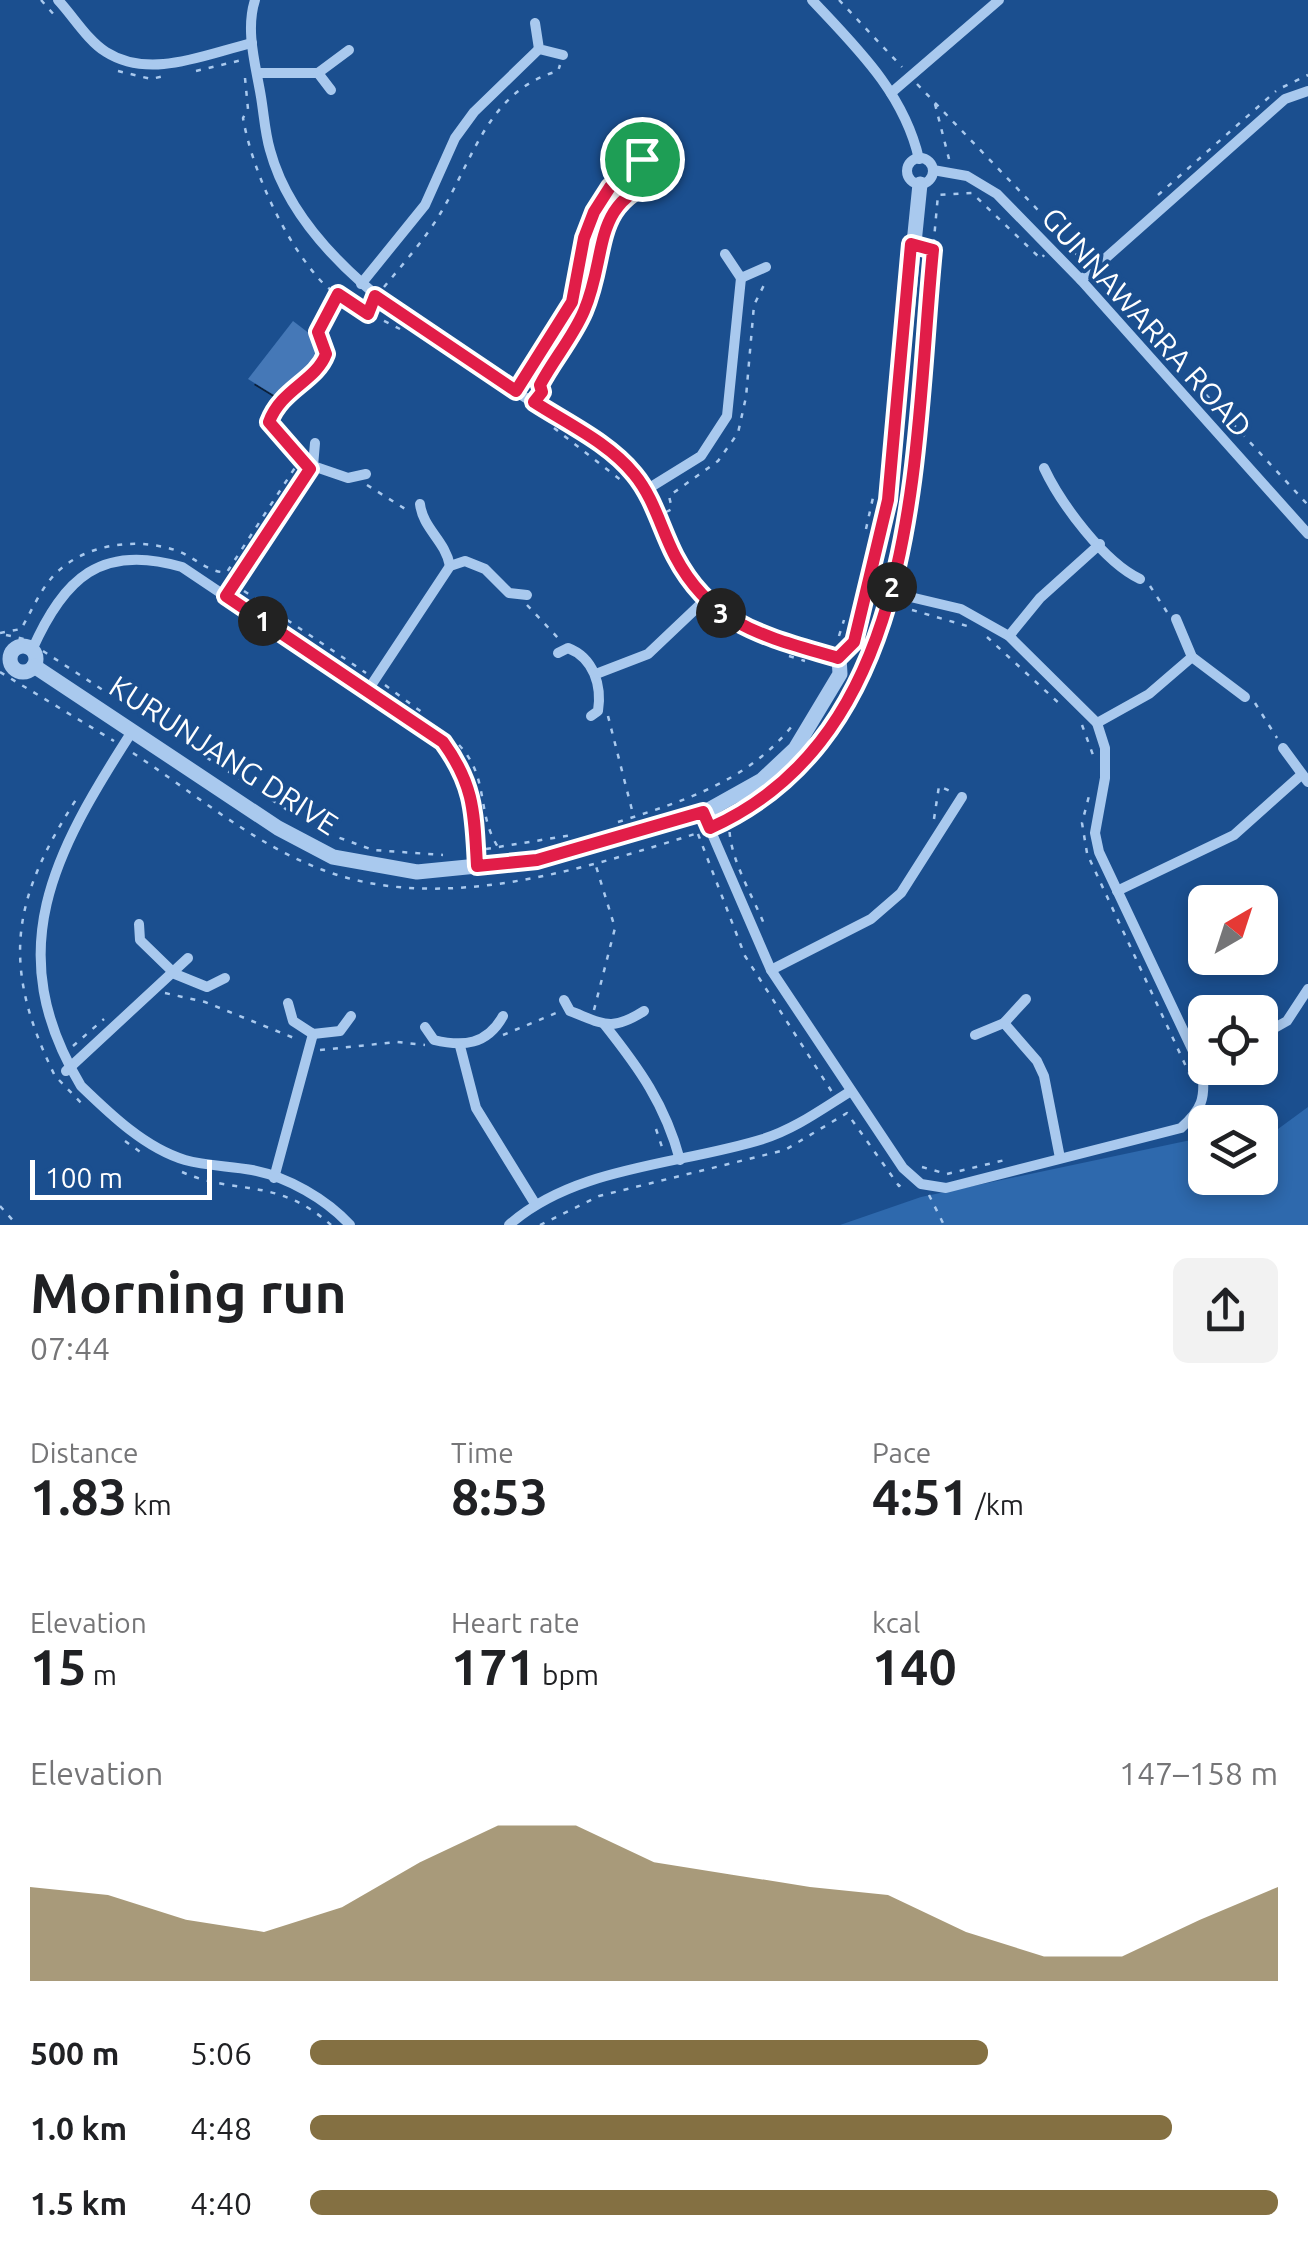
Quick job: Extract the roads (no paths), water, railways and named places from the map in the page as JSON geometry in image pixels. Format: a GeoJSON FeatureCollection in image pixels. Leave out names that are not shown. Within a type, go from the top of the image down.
{"type":"FeatureCollection","features":[{"type":"Feature","properties":{"kind":"street"},"geometry":{"type":"LineString","coordinates":[[58,0],[104,51],[131,64],[156,66],[252,42]]}},
{"type":"Feature","properties":{"kind":"street"},"geometry":{"type":"LineString","coordinates":[[255,0],[252,42],[270,151],[284,184],[330,252],[375,296],[611,451],[646,490],[676,559],[702,604],[751,632],[835,656]]}},
{"type":"Feature","properties":{"kind":"street"},"geometry":{"type":"LineString","coordinates":[[812,0],[874,66],[891,93],[919,159],[930,163],[933,170],[928,182],[920,184],[908,174],[909,166],[919,159]]}},
{"type":"Feature","properties":{"kind":"street"},"geometry":{"type":"LineString","coordinates":[[891,93],[999,0]]}},
{"type":"Feature","properties":{"kind":"street"},"geometry":{"type":"LineString","coordinates":[[535,23],[539,49]]}},
{"type":"Feature","properties":{"kind":"street"},"geometry":{"type":"LineString","coordinates":[[539,49],[563,55]]}},
{"type":"Feature","properties":{"kind":"street"},"geometry":{"type":"LineString","coordinates":[[361,284],[425,205],[455,138],[474,112],[539,49]]}},
{"type":"Feature","properties":{"kind":"street"},"geometry":{"type":"LineString","coordinates":[[257,72],[318,73],[349,50]]}},
{"type":"Feature","properties":{"kind":"street"},"geometry":{"type":"LineString","coordinates":[[318,73],[332,90]]}},
{"type":"Feature","properties":{"kind":"street"},"geometry":{"type":"LineString","coordinates":[[1081,280],[1285,99],[1308,91]]}},
{"type":"Feature","properties":{"kind":"street"},"geometry":{"type":"LineString","coordinates":[[636,136],[642,159]]}},
{"type":"Feature","properties":{"kind":"street"},"geometry":{"type":"LineString","coordinates":[[516,391],[572,302],[584,238],[610,187],[642,159],[664,162]]}},
{"type":"Feature","properties":{"kind":"street","name":"GUNNAWARRA ROAD"},"geometry":{"type":"LineString","coordinates":[[933,170],[967,176],[997,194],[1081,280],[1308,534]]}},
{"type":"Feature","properties":{"kind":"street","name":"KURUNJANG DRIVE"},"geometry":{"type":"LineString","coordinates":[[33,654],[133,730],[278,828],[332,857],[417,872],[477,858],[537,860],[706,820],[762,780],[795,748],[840,674],[835,656],[854,642],[888,500],[920,184]]}},
{"type":"Feature","properties":{"kind":"street"},"geometry":{"type":"LineString","coordinates":[[646,490],[701,456],[726,416],[742,278],[725,254]]}},
{"type":"Feature","properties":{"kind":"street"},"geometry":{"type":"LineString","coordinates":[[742,278],[766,267]]}},
{"type":"Feature","properties":{"kind":"street"},"geometry":{"type":"LineString","coordinates":[[226,596],[312,467],[315,443]]}},
{"type":"Feature","properties":{"kind":"street"},"geometry":{"type":"LineString","coordinates":[[312,467],[352,477],[366,474]]}},
{"type":"Feature","properties":{"kind":"street"},"geometry":{"type":"LineString","coordinates":[[1044,468],[1059,498],[1124,572],[1140,579]]}},
{"type":"Feature","properties":{"kind":"street"},"geometry":{"type":"LineString","coordinates":[[420,504],[425,523],[447,548],[450,566]]}},
{"type":"Feature","properties":{"kind":"street"},"geometry":{"type":"LineString","coordinates":[[1009,636],[1040,598],[1100,544]]}},
{"type":"Feature","properties":{"kind":"street"},"geometry":{"type":"LineString","coordinates":[[6,646],[22,646],[33,654],[61,595],[85,572],[118,559],[149,557],[182,567],[443,742],[463,769],[474,799],[477,858]]}},
{"type":"Feature","properties":{"kind":"street"},"geometry":{"type":"LineString","coordinates":[[368,690],[450,566],[465,561],[485,569],[509,593],[523,596]]}},
{"type":"Feature","properties":{"kind":"street"},"geometry":{"type":"LineString","coordinates":[[868,586],[960,609],[1009,636],[1096,724],[1104,748],[1106,778],[1095,834],[1117,892],[1188,1036]]}},
{"type":"Feature","properties":{"kind":"street"},"geometry":{"type":"LineString","coordinates":[[596,674],[648,654],[702,604]]}},
{"type":"Feature","properties":{"kind":"street"},"geometry":{"type":"LineString","coordinates":[[1176,619],[1192,657],[1245,697]]}},
{"type":"Feature","properties":{"kind":"street"},"geometry":{"type":"LineString","coordinates":[[563,651],[596,674],[600,696],[598,711],[591,716]]}},
{"type":"Feature","properties":{"kind":"street"},"geometry":{"type":"LineString","coordinates":[[1096,724],[1149,694],[1192,657]]}},
{"type":"Feature","properties":{"kind":"street"},"geometry":{"type":"LineString","coordinates":[[41,872],[133,730]]}},
{"type":"Feature","properties":{"kind":"street"},"geometry":{"type":"LineString","coordinates":[[1117,892],[1234,835],[1304,779],[1282,748]]}},
{"type":"Feature","properties":{"kind":"street"},"geometry":{"type":"LineString","coordinates":[[771,970],[872,918],[901,894],[962,797]]}},
{"type":"Feature","properties":{"kind":"street"},"geometry":{"type":"LineString","coordinates":[[706,820],[771,970],[910,1177],[929,1187],[946,1188],[1180,1128],[1196,1114],[1206,1097],[1205,1085]]}},
{"type":"Feature","properties":{"kind":"street"},"geometry":{"type":"LineString","coordinates":[[139,924],[140,940],[175,974],[207,987],[226,978]]}},
{"type":"Feature","properties":{"kind":"street"},"geometry":{"type":"LineString","coordinates":[[66,1071],[188,958]]}},
{"type":"Feature","properties":{"kind":"street"},"geometry":{"type":"LineString","coordinates":[[1278,1026],[1287,1021],[1308,989]]}},
{"type":"Feature","properties":{"kind":"street"},"geometry":{"type":"LineString","coordinates":[[974,1035],[1004,1023],[1026,999]]}},
{"type":"Feature","properties":{"kind":"street"},"geometry":{"type":"LineString","coordinates":[[564,1000],[570,1011],[604,1024],[621,1026],[644,1011]]}},
{"type":"Feature","properties":{"kind":"street"},"geometry":{"type":"LineString","coordinates":[[288,1002],[292,1021],[313,1034],[340,1031],[351,1016]]}},
{"type":"Feature","properties":{"kind":"street"},"geometry":{"type":"LineString","coordinates":[[425,1027],[434,1040],[460,1046],[478,1041],[502,1016]]}},
{"type":"Feature","properties":{"kind":"street"},"geometry":{"type":"LineString","coordinates":[[1004,1023],[1037,1061],[1044,1076],[1060,1158]]}},
{"type":"Feature","properties":{"kind":"street"},"geometry":{"type":"LineString","coordinates":[[604,1024],[650,1083],[664,1108],[680,1160]]}},
{"type":"Feature","properties":{"kind":"street"},"geometry":{"type":"LineString","coordinates":[[40,1033],[66,1071],[146,1142],[184,1160],[257,1170],[313,1194],[350,1225]]}},
{"type":"Feature","properties":{"kind":"street"},"geometry":{"type":"LineString","coordinates":[[274,1178],[313,1034]]}},
{"type":"Feature","properties":{"kind":"street"},"geometry":{"type":"LineString","coordinates":[[460,1046],[476,1108],[534,1202]]}},
{"type":"Feature","properties":{"kind":"street"},"geometry":{"type":"LineString","coordinates":[[508,1225],[534,1202],[606,1178],[795,1127],[851,1091]]}}]}
